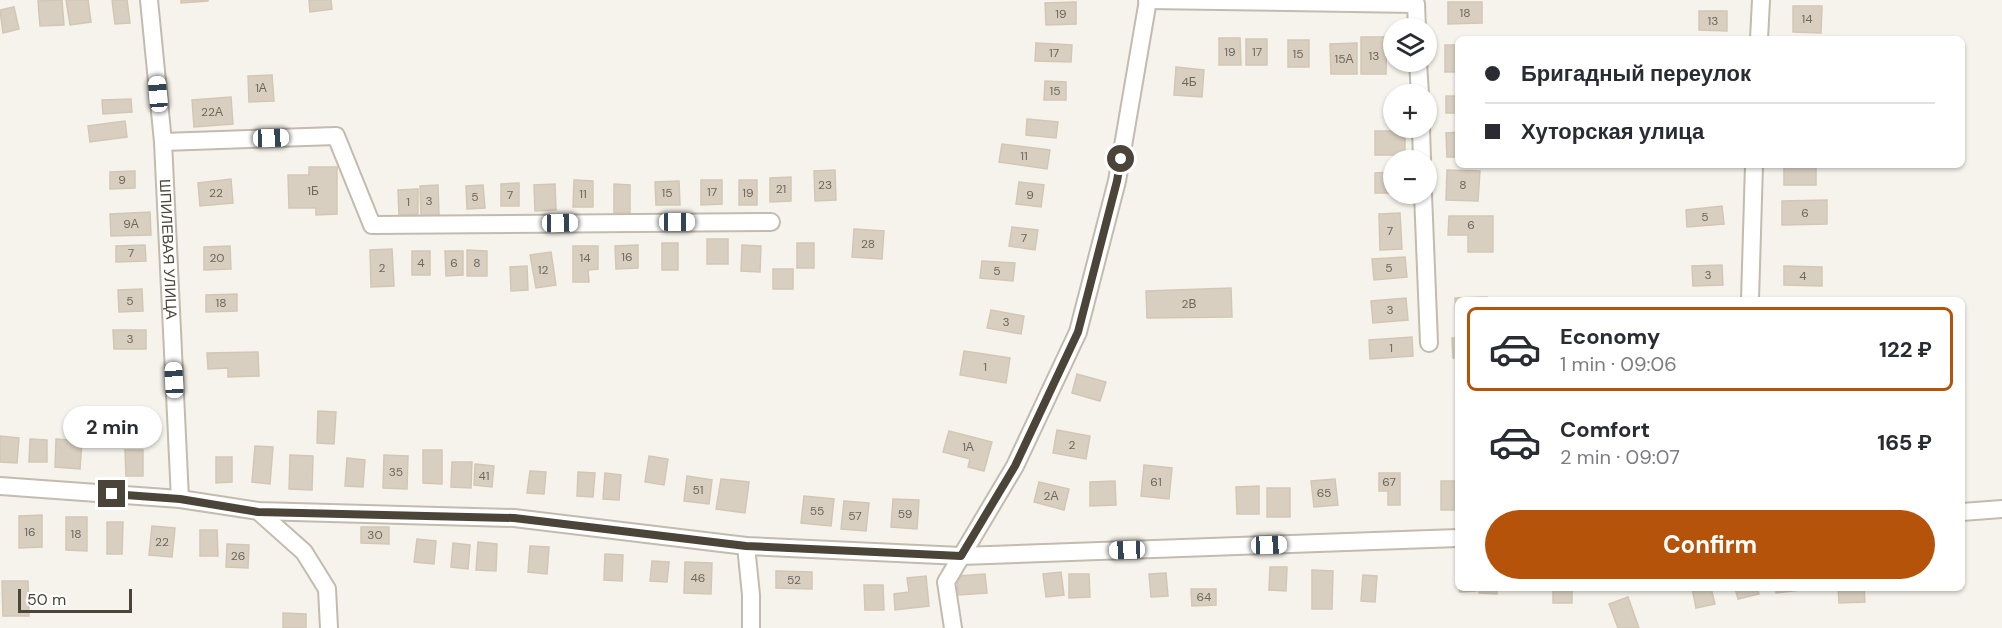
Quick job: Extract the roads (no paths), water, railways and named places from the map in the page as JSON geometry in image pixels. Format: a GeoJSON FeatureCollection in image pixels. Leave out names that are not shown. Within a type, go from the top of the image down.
{"type":"FeatureCollection","features":[{"type":"Feature","properties":{"kind":"street","name":"ШПИЛЕВАЯ УЛИЦА"},"geometry":{"type":"LineString","coordinates":[[149,0],[163,142],[180,499]]}},
{"type":"Feature","properties":{"kind":"street"},"geometry":{"type":"LineString","coordinates":[[953,628],[946,582],[1015,466],[1078,332],[1117,181],[1148,0],[1416,4],[1417,18]]}},
{"type":"Feature","properties":{"kind":"street"},"geometry":{"type":"LineString","coordinates":[[1759,36],[1761,0]]}},
{"type":"Feature","properties":{"kind":"street"},"geometry":{"type":"LineString","coordinates":[[163,142],[336,136],[372,225],[771,222]]}},
{"type":"Feature","properties":{"kind":"street"},"geometry":{"type":"LineString","coordinates":[[1750,297],[1754,168]]}},
{"type":"Feature","properties":{"kind":"street"},"geometry":{"type":"LineString","coordinates":[[1424,204],[1430,343]]}},
{"type":"Feature","properties":{"kind":"street"},"geometry":{"type":"LineString","coordinates":[[0,486],[180,499],[258,512],[514,518],[746,546],[961,556],[1455,538]]}},
{"type":"Feature","properties":{"kind":"street"},"geometry":{"type":"LineString","coordinates":[[1965,512],[2002,509]]}},
{"type":"Feature","properties":{"kind":"street"},"geometry":{"type":"LineString","coordinates":[[258,512],[304,552],[327,590],[330,628]]}},
{"type":"Feature","properties":{"kind":"street"},"geometry":{"type":"LineString","coordinates":[[746,546],[752,628]]}}]}
